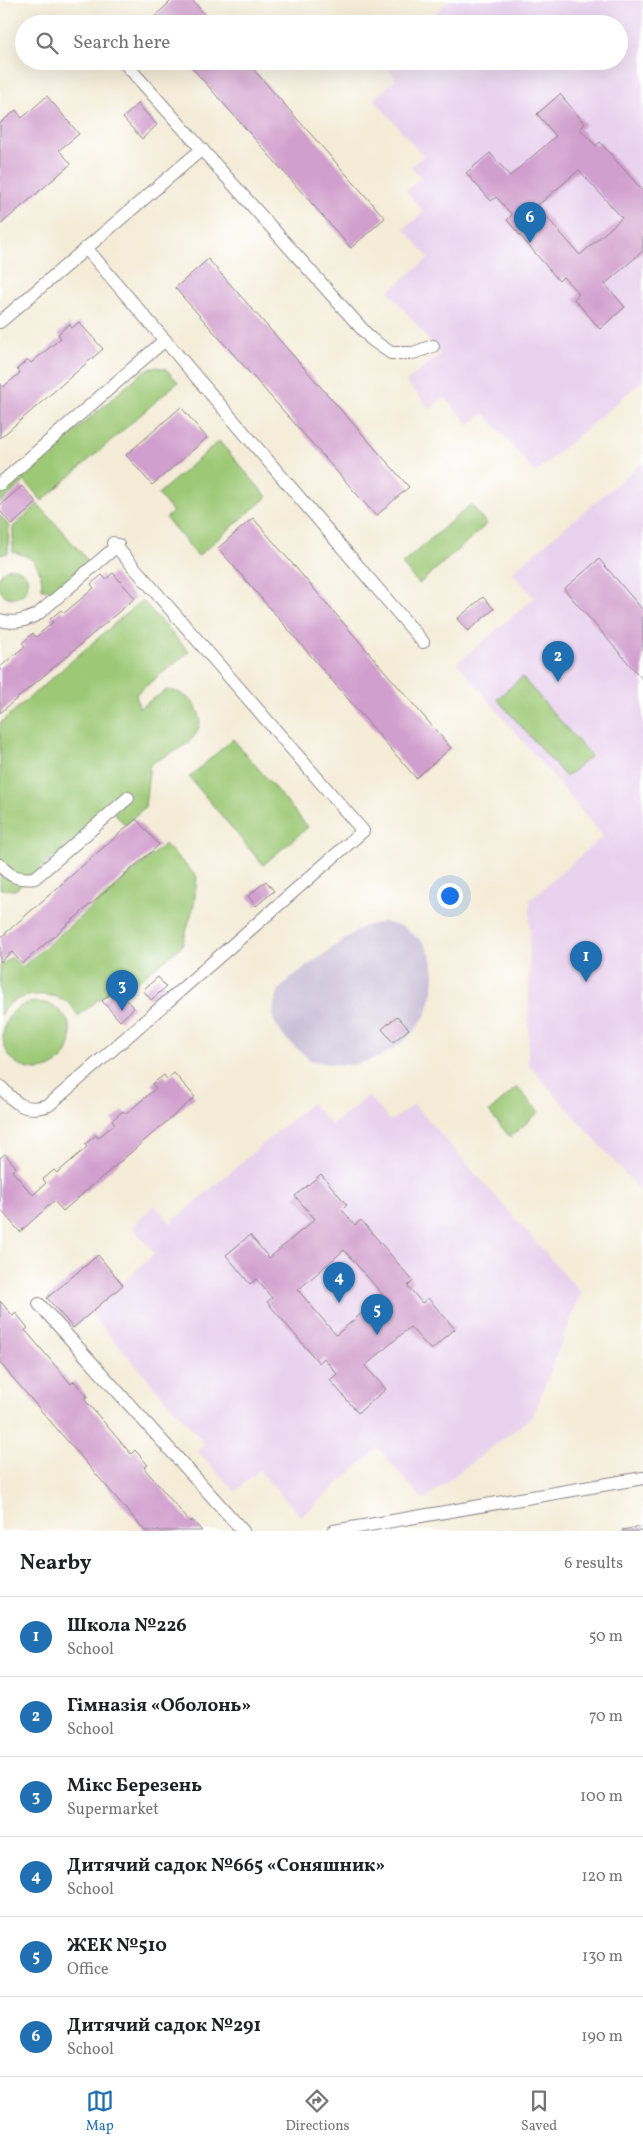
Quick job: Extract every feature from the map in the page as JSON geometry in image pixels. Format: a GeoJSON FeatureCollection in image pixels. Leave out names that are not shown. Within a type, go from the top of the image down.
{"type":"FeatureCollection","features":[{"type":"Feature","properties":{"kind":"lane"},"geometry":{"type":"LineString","coordinates":[[131,70],[371,339],[391,353],[413,353],[433,346]]}},
{"type":"Feature","properties":{"kind":"lane"},"geometry":{"type":"LineString","coordinates":[[0,322],[202,149]]}},
{"type":"Feature","properties":{"kind":"lane"},"geometry":{"type":"LineString","coordinates":[[86,248],[422,642]]}},
{"type":"Feature","properties":{"kind":"lane"},"geometry":{"type":"LineString","coordinates":[[0,484],[165,340]]}},
{"type":"Feature","properties":{"kind":"lane"},"geometry":{"type":"LineString","coordinates":[[0,620],[23,621],[38,614],[115,544],[364,831],[49,1105],[37,1109],[25,1107],[15,1103],[0,1086]]}},
{"type":"Feature","properties":{"kind":"lane"},"geometry":{"type":"LineString","coordinates":[[0,866],[14,877],[24,879],[35,878],[128,798]]}},
{"type":"Feature","properties":{"kind":"lane"},"geometry":{"type":"LineString","coordinates":[[39,1304],[244,1531]]}},
{"type":"Feature","properties":{"kind":"lane"},"geometry":{"type":"LineString","coordinates":[[334,1531],[643,1478]]}},
{"type":"Feature","properties":{"kind":"shaded area"},"geometry":{"type":"Polygon","coordinates":[[[450,0],[643,0],[643,380],[535,473],[484,413],[469,425],[445,397],[430,409],[406,382],[440,354],[389,291],[429,258],[404,229],[424,212],[406,191],[421,178],[411,167],[423,156],[374,99],[396,79],[388,70],[628,70],[628,15],[433,15],[450,0]]]}},
{"type":"Feature","properties":{"kind":"shaded area"},"geometry":{"type":"Polygon","coordinates":[[[643,462],[643,1194],[528,1064],[530,900],[603,836],[457,663],[534,598],[512,572],[643,462]]]}},
{"type":"Feature","properties":{"kind":"shaded area"},"geometry":{"type":"Polygon","coordinates":[[[383,922],[404,927],[424,943],[432,958],[433,991],[427,1013],[415,1030],[398,1046],[377,1058],[353,1065],[329,1064],[310,1060],[284,1037],[273,1020],[274,1004],[279,990],[289,979],[362,927],[383,922]]]}},
{"type":"Feature","properties":{"kind":"shaded area"},"geometry":{"type":"Polygon","coordinates":[[[368,1096],[391,1121],[414,1104],[581,1293],[533,1416],[423,1500],[378,1448],[301,1517],[259,1470],[235,1492],[198,1451],[205,1444],[90,1313],[155,1253],[132,1227],[154,1205],[171,1223],[311,1103],[332,1125],[368,1096]]]}},
{"type":"Feature","properties":{"kind":"green space"},"geometry":{"type":"Polygon","coordinates":[[[157,367],[166,369],[178,382],[42,501],[25,481],[0,503],[0,496],[145,370],[157,367]]]}},
{"type":"Feature","properties":{"kind":"green space"},"geometry":{"type":"Polygon","coordinates":[[[219,441],[267,497],[198,556],[166,518],[173,512],[158,494],[219,441]]]}},
{"type":"Feature","properties":{"kind":"green space"},"geometry":{"type":"Polygon","coordinates":[[[38,504],[92,565],[61,591],[42,589],[41,575],[36,564],[27,557],[13,552],[13,527],[38,504]]]}},
{"type":"Feature","properties":{"kind":"green space"},"geometry":{"type":"Polygon","coordinates":[[[471,504],[487,524],[419,584],[402,564],[471,504]]]}},
{"type":"Feature","properties":{"kind":"green space"},"geometry":{"type":"Polygon","coordinates":[[[0,515],[9,526],[8,553],[0,555],[0,515]]]}},
{"type":"Feature","properties":{"kind":"green space"},"geometry":{"type":"Polygon","coordinates":[[[7,569],[19,569],[27,577],[27,589],[19,597],[7,597],[-1,589],[-1,577],[7,569]]]}},
{"type":"Feature","properties":{"kind":"green space"},"geometry":{"type":"Polygon","coordinates":[[[142,600],[189,652],[136,694],[139,708],[167,690],[186,696],[193,702],[200,718],[195,735],[184,746],[150,764],[145,807],[125,825],[111,809],[15,890],[0,889],[0,723],[142,600]]]}},
{"type":"Feature","properties":{"kind":"green space"},"geometry":{"type":"Polygon","coordinates":[[[522,677],[591,756],[566,777],[497,699],[522,677]]]}},
{"type":"Feature","properties":{"kind":"green space"},"geometry":{"type":"Polygon","coordinates":[[[233,739],[308,827],[263,865],[189,777],[233,739]]]}},
{"type":"Feature","properties":{"kind":"green space"},"geometry":{"type":"Polygon","coordinates":[[[165,844],[197,877],[194,905],[182,946],[125,991],[117,985],[78,1016],[69,1003],[51,996],[41,995],[21,998],[12,1002],[0,1016],[0,966],[11,957],[22,967],[165,844]]]}},
{"type":"Feature","properties":{"kind":"green space"},"geometry":{"type":"Polygon","coordinates":[[[37,1002],[50,1005],[61,1012],[68,1023],[71,1036],[68,1049],[61,1060],[50,1067],[37,1070],[24,1067],[13,1060],[6,1049],[3,1036],[6,1023],[13,1012],[24,1005],[37,1002]]]}},
{"type":"Feature","properties":{"kind":"green space"},"geometry":{"type":"Polygon","coordinates":[[[517,1087],[539,1112],[510,1137],[489,1112],[517,1087]]]}},
{"type":"Feature","properties":{"kind":"building"},"geometry":{"type":"Polygon","coordinates":[[[172,0],[192,0],[205,15],[156,15],[172,0]]]}},
{"type":"Feature","properties":{"kind":"building"},"geometry":{"type":"Polygon","coordinates":[[[194,70],[254,70],[385,218],[351,248],[194,70]]]}},
{"type":"Feature","properties":{"kind":"building"},"geometry":{"type":"Polygon","coordinates":[[[560,94],[585,124],[580,129],[596,146],[600,142],[643,191],[643,251],[605,284],[625,307],[600,329],[574,299],[579,294],[563,277],[559,281],[507,220],[512,215],[496,197],[491,201],[466,173],[490,153],[510,176],[556,136],[537,114],[560,94]],[[579,170],[537,206],[580,255],[622,218],[579,170]]]}},
{"type":"Feature","properties":{"kind":"building"},"geometry":{"type":"Polygon","coordinates":[[[47,96],[79,134],[59,150],[71,164],[0,225],[0,123],[16,110],[22,118],[47,96]]]}},
{"type":"Feature","properties":{"kind":"building"},"geometry":{"type":"Polygon","coordinates":[[[138,104],[157,125],[142,139],[123,118],[138,104]]]}},
{"type":"Feature","properties":{"kind":"building"},"geometry":{"type":"Polygon","coordinates":[[[208,259],[409,487],[376,516],[175,288],[208,259]]]}},
{"type":"Feature","properties":{"kind":"building"},"geometry":{"type":"Polygon","coordinates":[[[79,322],[103,349],[0,438],[0,383],[3,387],[20,373],[17,369],[28,360],[31,363],[61,338],[58,334],[69,324],[72,328],[79,322]]]}},
{"type":"Feature","properties":{"kind":"building"},"geometry":{"type":"Polygon","coordinates":[[[181,407],[207,438],[152,485],[126,455],[181,407]]]}},
{"type":"Feature","properties":{"kind":"building"},"geometry":{"type":"Polygon","coordinates":[[[22,486],[37,503],[12,525],[0,511],[0,505],[22,486]]]}},
{"type":"Feature","properties":{"kind":"building"},"geometry":{"type":"Polygon","coordinates":[[[253,518],[451,748],[416,778],[218,548],[253,518]]]}},
{"type":"Feature","properties":{"kind":"building"},"geometry":{"type":"Polygon","coordinates":[[[599,559],[643,610],[643,680],[564,589],[599,559]]]}},
{"type":"Feature","properties":{"kind":"building"},"geometry":{"type":"Polygon","coordinates":[[[113,573],[135,598],[0,713],[0,667],[25,646],[22,643],[33,633],[36,637],[53,622],[50,619],[61,610],[64,613],[94,588],[91,584],[102,575],[106,579],[113,573]]]}},
{"type":"Feature","properties":{"kind":"building"},"geometry":{"type":"Polygon","coordinates":[[[483,597],[494,609],[468,631],[457,619],[483,597]]]}},
{"type":"Feature","properties":{"kind":"building"},"geometry":{"type":"Polygon","coordinates":[[[136,819],[159,845],[22,964],[12,952],[0,962],[0,938],[136,819]]]}},
{"type":"Feature","properties":{"kind":"building"},"geometry":{"type":"Polygon","coordinates":[[[266,881],[274,891],[256,906],[248,896],[266,881]]]}},
{"type":"Feature","properties":{"kind":"building"},"geometry":{"type":"Polygon","coordinates":[[[158,977],[166,987],[151,1000],[143,990],[158,977]]]}},
{"type":"Feature","properties":{"kind":"building"},"geometry":{"type":"Polygon","coordinates":[[[116,989],[134,1008],[120,1021],[102,1001],[116,989]]]}},
{"type":"Feature","properties":{"kind":"building"},"geometry":{"type":"Polygon","coordinates":[[[397,1016],[409,1029],[393,1042],[382,1029],[397,1016]]]}},
{"type":"Feature","properties":{"kind":"building"},"geometry":{"type":"Polygon","coordinates":[[[174,1073],[195,1097],[63,1211],[54,1201],[20,1232],[0,1209],[0,1158],[5,1154],[16,1167],[12,1171],[33,1195],[46,1183],[43,1179],[54,1170],[57,1173],[87,1147],[85,1144],[96,1135],[98,1138],[115,1124],[112,1120],[123,1111],[126,1114],[156,1088],[152,1084],[164,1075],[167,1079],[174,1073]]]}},
{"type":"Feature","properties":{"kind":"building"},"geometry":{"type":"Polygon","coordinates":[[[321,1174],[347,1205],[342,1210],[355,1225],[361,1220],[413,1281],[408,1286],[422,1303],[428,1298],[455,1329],[431,1350],[410,1327],[365,1366],[386,1389],[358,1413],[330,1380],[337,1374],[324,1358],[319,1363],[267,1302],[272,1298],[256,1279],[250,1284],[226,1255],[250,1235],[269,1258],[315,1219],[295,1196],[321,1174]],[[344,1250],[298,1290],[336,1335],[383,1295],[344,1250]]]}},
{"type":"Feature","properties":{"kind":"building"},"geometry":{"type":"Polygon","coordinates":[[[98,1255],[123,1285],[73,1328],[47,1298],[98,1255]]]}},
{"type":"Feature","properties":{"kind":"building"},"geometry":{"type":"Polygon","coordinates":[[[0,1301],[13,1316],[16,1313],[28,1328],[25,1330],[71,1384],[74,1381],[87,1396],[84,1399],[131,1454],[135,1450],[148,1465],[144,1468],[190,1522],[192,1520],[202,1531],[145,1531],[0,1363],[0,1301]]]}},
{"type":"Feature","properties":{"kind":"building"},"geometry":{"type":"Polygon","coordinates":[[[643,1526],[643,1531],[622,1531],[622,1530],[643,1526]]]}},
{"type":"Feature","properties":{"kind":"place","name":"Дитячий садок №291"},"geometry":{"type":"Point","coordinates":[530,243]}},
{"type":"Feature","properties":{"kind":"place","name":"Гімназія «Оболонь»"},"geometry":{"type":"Point","coordinates":[558,682]}},
{"type":"Feature","properties":{"kind":"place","name":"Школа №226"},"geometry":{"type":"Point","coordinates":[586,982]}},
{"type":"Feature","properties":{"kind":"place","name":"Мікс Березень"},"geometry":{"type":"Point","coordinates":[122,1011]}},
{"type":"Feature","properties":{"kind":"place","name":"Дитячий садок №665 «Соняшник»"},"geometry":{"type":"Point","coordinates":[339,1303]}},
{"type":"Feature","properties":{"kind":"place","name":"ЖЕК №510"},"geometry":{"type":"Point","coordinates":[377,1335]}}]}
